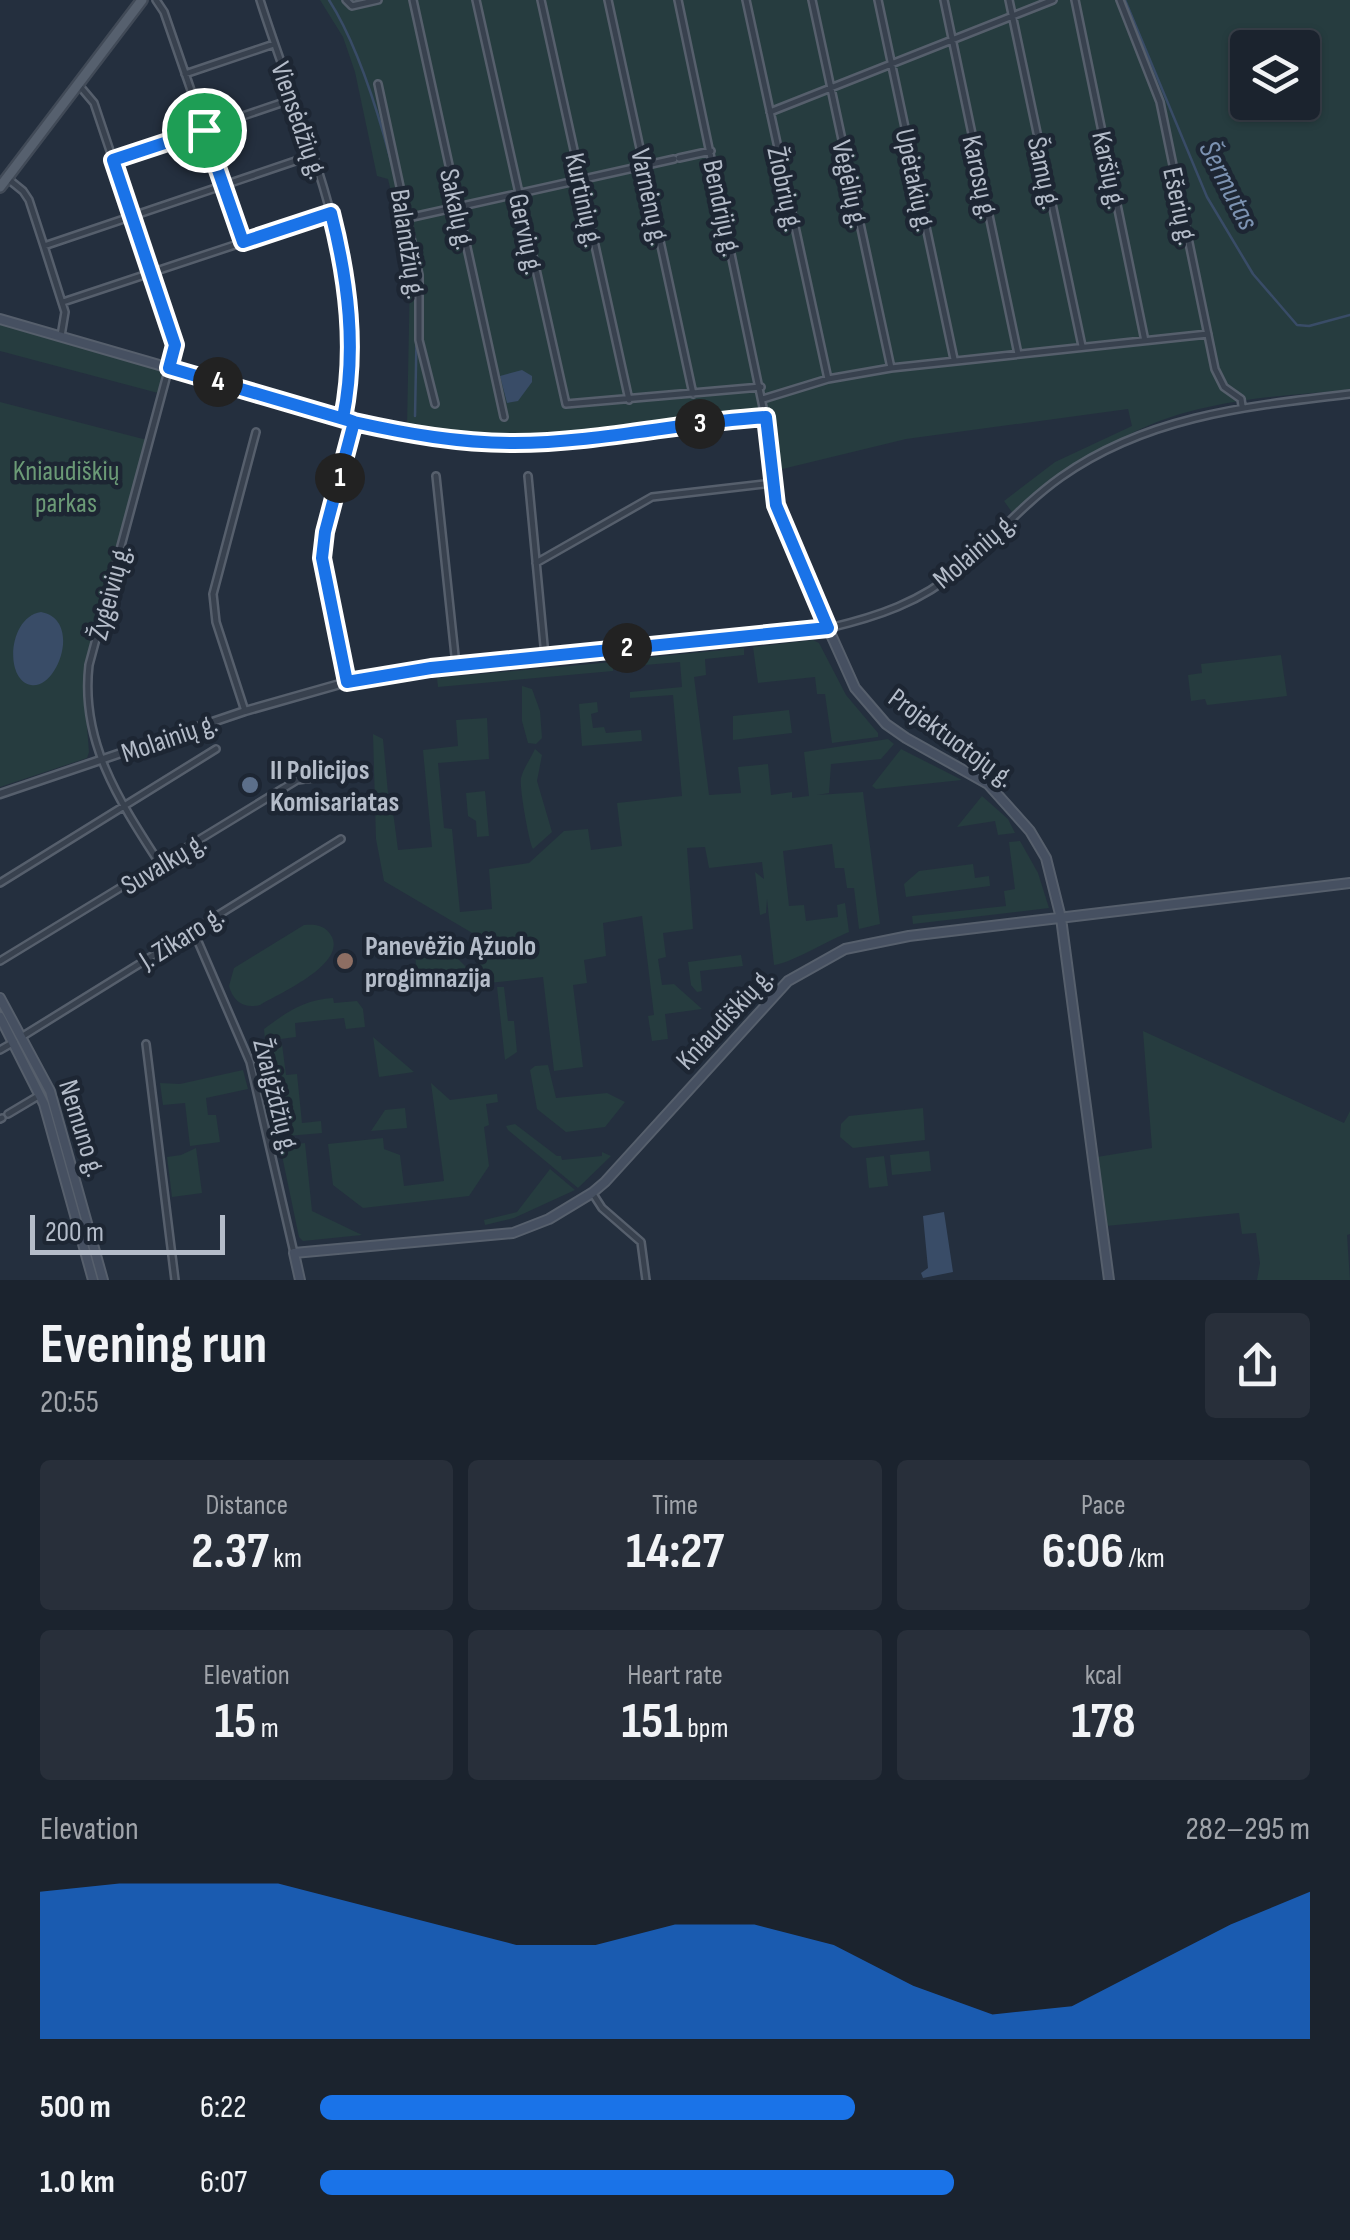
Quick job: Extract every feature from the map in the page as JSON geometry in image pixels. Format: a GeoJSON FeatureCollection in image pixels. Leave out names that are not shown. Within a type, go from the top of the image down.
{"type":"FeatureCollection","features":[{"type":"Feature","properties":{"kind":"main road"},"geometry":{"type":"LineString","coordinates":[[0,187],[142,0]]}},
{"type":"Feature","properties":{"kind":"main road"},"geometry":{"type":"LineString","coordinates":[[0,319],[354,422],[433,438],[516,443],[766,417]]}},
{"type":"Feature","properties":{"kind":"main road","name":"Projektuotojų g."},"geometry":{"type":"LineString","coordinates":[[766,417],[772,484],[784,530],[855,688],[886,724],[973,773],[1004,799],[1046,858],[1060,918],[1109,1280]]}},
{"type":"Feature","properties":{"kind":"main road","name":"Kniaudiškių g."},"geometry":{"type":"LineString","coordinates":[[294,1253],[501,1235],[536,1226],[592,1193],[741,1030],[798,974],[858,945],[1350,883]]}},
{"type":"Feature","properties":{"kind":"main road","name":"Nemuno g."},"geometry":{"type":"LineString","coordinates":[[0,998],[41,1084],[103,1280]]}},
{"type":"Feature","properties":{"kind":"main road","name":"Nemuno g."},"geometry":{"type":"LineString","coordinates":[[0,1017],[18,1039]]}},
{"type":"Feature","properties":{"kind":"main road","name":"Nemuno g."},"geometry":{"type":"LineString","coordinates":[[41,1084],[40,1096],[92,1280]]}},
{"type":"Feature","properties":{"kind":"main road","name":"Žvaigždžių g."},"geometry":{"type":"LineString","coordinates":[[294,1253],[300,1280]]}},
{"type":"Feature","properties":{"kind":"street"},"geometry":{"type":"LineString","coordinates":[[156,0],[164,12],[243,242]]}},
{"type":"Feature","properties":{"kind":"street","name":"Viensėdžių g."},"geometry":{"type":"LineString","coordinates":[[260,0],[331,213],[344,264],[350,362],[343,418]]}},
{"type":"Feature","properties":{"kind":"street"},"geometry":{"type":"LineString","coordinates":[[347,2],[378,0]]}},
{"type":"Feature","properties":{"kind":"street","name":"Sakalų g."},"geometry":{"type":"LineString","coordinates":[[413,0],[504,418]]}},
{"type":"Feature","properties":{"kind":"street","name":"Gervių g."},"geometry":{"type":"LineString","coordinates":[[476,0],[562,399],[570,406],[629,400]]}},
{"type":"Feature","properties":{"kind":"street","name":"Kurtinių g."},"geometry":{"type":"LineString","coordinates":[[541,0],[629,400]]}},
{"type":"Feature","properties":{"kind":"street","name":"Varnėnų g."},"geometry":{"type":"LineString","coordinates":[[608,0],[693,394]]}},
{"type":"Feature","properties":{"kind":"street","name":"Bendrijų g."},"geometry":{"type":"LineString","coordinates":[[678,0],[766,417]]}},
{"type":"Feature","properties":{"kind":"street","name":"Žiobrių g."},"geometry":{"type":"LineString","coordinates":[[746,0],[828,378]]}},
{"type":"Feature","properties":{"kind":"street","name":"Vėgėlių g."},"geometry":{"type":"LineString","coordinates":[[812,0],[890,368]]}},
{"type":"Feature","properties":{"kind":"street","name":"Upėtakių g."},"geometry":{"type":"LineString","coordinates":[[878,0],[954,360]]}},
{"type":"Feature","properties":{"kind":"street","name":"Karosų g."},"geometry":{"type":"LineString","coordinates":[[944,0],[1018,354]]}},
{"type":"Feature","properties":{"kind":"street","name":"Šamų g."},"geometry":{"type":"LineString","coordinates":[[1009,0],[1082,346]]}},
{"type":"Feature","properties":{"kind":"street"},"geometry":{"type":"LineString","coordinates":[[770,112],[1053,0]]}},
{"type":"Feature","properties":{"kind":"street","name":"Karšių g."},"geometry":{"type":"LineString","coordinates":[[1075,0],[1145,341]]}},
{"type":"Feature","properties":{"kind":"street","name":"Ešerių g."},"geometry":{"type":"LineString","coordinates":[[1120,0],[1160,102],[1218,379],[1241,399],[1242,406]]}},
{"type":"Feature","properties":{"kind":"street"},"geometry":{"type":"LineString","coordinates":[[185,74],[274,44]]}},
{"type":"Feature","properties":{"kind":"street","name":"Žygeivių g."},"geometry":{"type":"LineString","coordinates":[[78,84],[94,102],[175,345],[89,665],[88,709],[100,760],[160,864]]}},
{"type":"Feature","properties":{"kind":"street","name":"Balandžių g."},"geometry":{"type":"LineString","coordinates":[[378,84],[420,275],[419,340],[435,404]]}},
{"type":"Feature","properties":{"kind":"street"},"geometry":{"type":"LineString","coordinates":[[113,160],[293,99]]}},
{"type":"Feature","properties":{"kind":"street"},"geometry":{"type":"LineString","coordinates":[[408,218],[711,151]]}},
{"type":"Feature","properties":{"kind":"street"},"geometry":{"type":"LineString","coordinates":[[44,246],[312,155]]}},
{"type":"Feature","properties":{"kind":"street"},"geometry":{"type":"LineString","coordinates":[[7,178],[29,200],[63,302],[61,336]]}},
{"type":"Feature","properties":{"kind":"street"},"geometry":{"type":"LineString","coordinates":[[63,302],[331,213]]}},
{"type":"Feature","properties":{"kind":"street"},"geometry":{"type":"LineString","coordinates":[[763,398],[828,378],[890,368],[1208,334]]}},
{"type":"Feature","properties":{"kind":"street"},"geometry":{"type":"LineString","coordinates":[[629,400],[761,387]]}},
{"type":"Feature","properties":{"kind":"street","name":"Molainių g."},"geometry":{"type":"LineString","coordinates":[[0,794],[347,682],[456,665],[828,628],[884,613],[934,588],[962,568],[1050,485],[1101,454],[1170,423],[1242,406],[1350,394]]}},
{"type":"Feature","properties":{"kind":"street"},"geometry":{"type":"LineString","coordinates":[[347,682],[322,558],[325,532],[354,422]]}},
{"type":"Feature","properties":{"kind":"street"},"geometry":{"type":"LineString","coordinates":[[245,712],[216,622],[213,594],[256,432]]}},
{"type":"Feature","properties":{"kind":"street"},"geometry":{"type":"LineString","coordinates":[[436,476],[456,665]]}},
{"type":"Feature","properties":{"kind":"street"},"geometry":{"type":"LineString","coordinates":[[528,476],[544,656]]}},
{"type":"Feature","properties":{"kind":"street"},"geometry":{"type":"LineString","coordinates":[[536,563],[660,494],[772,484]]}},
{"type":"Feature","properties":{"kind":"street"},"geometry":{"type":"LineString","coordinates":[[0,883],[216,750]]}},
{"type":"Feature","properties":{"kind":"street","name":"Suvalkų g."},"geometry":{"type":"LineString","coordinates":[[0,961],[297,780],[329,776]]}},
{"type":"Feature","properties":{"kind":"street","name":"J. Zikaro g."},"geometry":{"type":"LineString","coordinates":[[0,1050],[341,840]]}},
{"type":"Feature","properties":{"kind":"street","name":"Žvaigždžių g."},"geometry":{"type":"LineString","coordinates":[[193,930],[250,1062],[294,1253]]}},
{"type":"Feature","properties":{"kind":"street"},"geometry":{"type":"LineString","coordinates":[[146,1044],[174,1280]]}},
{"type":"Feature","properties":{"kind":"street"},"geometry":{"type":"LineString","coordinates":[[3,1117],[40,1096]]}},
{"type":"Feature","properties":{"kind":"street"},"geometry":{"type":"LineString","coordinates":[[592,1193],[602,1208],[641,1242],[646,1280]]}},
{"type":"Feature","properties":{"kind":"green space"},"geometry":{"type":"Polygon","coordinates":[[[320,0],[1350,0],[1350,390],[1236,402],[1179,414],[1127,436],[1128,440],[1063,475],[1014,515],[1004,501],[1055,462],[1132,426],[1128,409],[906,439],[770,472],[764,410],[540,438],[473,438],[407,427],[410,273],[388,179],[377,176],[355,72],[343,37],[320,0]]]}},
{"type":"Feature","properties":{"kind":"green space"},"geometry":{"type":"Polygon","coordinates":[[[0,323],[158,369],[163,379],[158,393],[0,351],[0,323]]]}},
{"type":"Feature","properties":{"kind":"green space","name":"Kniaudiškių parkas"},"geometry":{"type":"Polygon","coordinates":[[[0,402],[147,440],[87,665],[87,758],[0,787],[0,402]]]}},
{"type":"Feature","properties":{"kind":"green space"},"geometry":{"type":"Polygon","coordinates":[[[813,640],[819,643],[846,695],[878,737],[832,743],[825,694],[817,694],[815,677],[758,683],[753,647],[813,640]]]}},
{"type":"Feature","properties":{"kind":"green space"},"geometry":{"type":"Polygon","coordinates":[[[744,648],[744,655],[705,659],[706,675],[694,677],[709,795],[741,793],[738,767],[768,764],[771,795],[792,792],[792,798],[809,796],[804,752],[888,739],[894,744],[881,759],[831,764],[829,793],[817,795],[863,792],[880,924],[859,929],[854,888],[847,888],[844,868],[835,868],[832,844],[783,851],[789,906],[804,905],[806,921],[838,917],[837,905],[845,903],[849,932],[774,965],[767,899],[766,913],[760,915],[755,872],[764,879],[762,862],[709,868],[705,847],[687,848],[693,929],[663,933],[666,957],[658,959],[662,985],[674,984],[702,1009],[665,1014],[668,1039],[652,1041],[648,1016],[654,1015],[642,916],[603,923],[606,956],[584,960],[587,983],[573,985],[583,1067],[554,1071],[543,977],[489,983],[481,970],[474,934],[384,881],[376,839],[373,734],[383,739],[398,850],[432,847],[423,750],[458,746],[456,720],[487,718],[489,759],[438,763],[444,828],[452,829],[460,912],[492,909],[489,869],[529,863],[564,831],[588,829],[591,850],[622,846],[617,803],[682,796],[673,695],[630,698],[630,692],[682,687],[680,662],[621,667],[621,660],[744,648]]]}},
{"type":"Feature","properties":{"kind":"green space"},"geometry":{"type":"Polygon","coordinates":[[[1281,655],[1287,696],[1207,705],[1205,699],[1191,701],[1188,675],[1202,673],[1201,664],[1281,655]]]}},
{"type":"Feature","properties":{"kind":"green space"},"geometry":{"type":"Polygon","coordinates":[[[613,662],[613,671],[438,687],[437,678],[613,662]]]}},
{"type":"Feature","properties":{"kind":"green space"},"geometry":{"type":"Polygon","coordinates":[[[522,686],[532,689],[540,711],[542,738],[536,744],[528,743],[522,721],[522,686]]]}},
{"type":"Feature","properties":{"kind":"green space"},"geometry":{"type":"Polygon","coordinates":[[[597,702],[598,712],[591,714],[593,728],[604,727],[606,733],[641,730],[642,741],[582,746],[579,704],[597,702]]]}},
{"type":"Feature","properties":{"kind":"green space"},"geometry":{"type":"Polygon","coordinates":[[[789,710],[792,733],[733,740],[733,716],[789,710]]]}},
{"type":"Feature","properties":{"kind":"green space"},"geometry":{"type":"Polygon","coordinates":[[[535,749],[542,755],[537,781],[552,832],[533,849],[521,778],[535,749]]]}},
{"type":"Feature","properties":{"kind":"green space"},"geometry":{"type":"Polygon","coordinates":[[[901,749],[962,780],[876,789],[872,786],[901,749]]]}},
{"type":"Feature","properties":{"kind":"green space"},"geometry":{"type":"Polygon","coordinates":[[[485,791],[489,836],[477,837],[476,821],[468,816],[466,793],[485,791]]]}},
{"type":"Feature","properties":{"kind":"green space"},"geometry":{"type":"Polygon","coordinates":[[[982,796],[1008,819],[1015,833],[998,835],[995,821],[957,827],[982,796]]]}},
{"type":"Feature","properties":{"kind":"green space"},"geometry":{"type":"Polygon","coordinates":[[[1020,841],[1038,873],[1049,908],[913,924],[912,916],[1006,906],[1004,891],[1015,889],[1009,842],[1020,841]]]}},
{"type":"Feature","properties":{"kind":"green space"},"geometry":{"type":"Polygon","coordinates":[[[973,864],[975,878],[989,876],[990,886],[906,897],[904,884],[919,871],[973,864]]]}},
{"type":"Feature","properties":{"kind":"green space"},"geometry":{"type":"Polygon","coordinates":[[[304,925],[327,930],[333,947],[329,958],[295,986],[260,1005],[240,1003],[229,986],[234,968],[304,925]]]}},
{"type":"Feature","properties":{"kind":"green space"},"geometry":{"type":"Polygon","coordinates":[[[442,943],[467,968],[417,974],[414,946],[442,943]]]}},
{"type":"Feature","properties":{"kind":"green space"},"geometry":{"type":"Polygon","coordinates":[[[741,955],[743,966],[700,971],[702,991],[697,992],[691,985],[688,962],[741,955]]]}},
{"type":"Feature","properties":{"kind":"green space"},"geometry":{"type":"Polygon","coordinates":[[[497,987],[504,987],[508,1021],[514,1021],[517,1052],[505,1060],[497,987]]]}},
{"type":"Feature","properties":{"kind":"green space"},"geometry":{"type":"Polygon","coordinates":[[[749,996],[750,1002],[734,1022],[725,1014],[723,999],[749,996]]]}},
{"type":"Feature","properties":{"kind":"green space"},"geometry":{"type":"Polygon","coordinates":[[[333,998],[334,1003],[357,1001],[363,1009],[365,1027],[346,1029],[344,1018],[295,1023],[296,1037],[265,1041],[264,1029],[288,1012],[313,1001],[333,998]]]}},
{"type":"Feature","properties":{"kind":"green space"},"geometry":{"type":"Polygon","coordinates":[[[1143,1031],[1344,1123],[1350,1111],[1350,1280],[1257,1280],[1260,1263],[1256,1233],[1242,1234],[1239,1213],[1106,1226],[1097,1157],[1152,1148],[1143,1031]]]}},
{"type":"Feature","properties":{"kind":"green space"},"geometry":{"type":"Polygon","coordinates":[[[373,1037],[414,1072],[379,1077],[373,1037]]]}},
{"type":"Feature","properties":{"kind":"green space"},"geometry":{"type":"Polygon","coordinates":[[[282,1044],[286,1075],[297,1074],[302,1123],[321,1121],[322,1133],[275,1137],[264,1046],[282,1044]]]}},
{"type":"Feature","properties":{"kind":"green space"},"geometry":{"type":"Polygon","coordinates":[[[548,1065],[556,1098],[607,1093],[625,1102],[605,1127],[566,1132],[537,1109],[530,1070],[548,1065]]]}},
{"type":"Feature","properties":{"kind":"green space"},"geometry":{"type":"Polygon","coordinates":[[[243,1070],[248,1089],[206,1098],[208,1115],[216,1115],[220,1142],[190,1146],[185,1103],[163,1105],[160,1083],[180,1084],[243,1070]]]}},
{"type":"Feature","properties":{"kind":"green space"},"geometry":{"type":"Polygon","coordinates":[[[431,1083],[450,1100],[497,1094],[498,1102],[486,1104],[489,1125],[484,1127],[489,1166],[469,1196],[363,1208],[333,1185],[328,1144],[383,1138],[384,1149],[400,1155],[404,1186],[444,1181],[431,1083]]]}},
{"type":"Feature","properties":{"kind":"green space"},"geometry":{"type":"Polygon","coordinates":[[[405,1108],[407,1128],[371,1131],[385,1110],[405,1108]]]}},
{"type":"Feature","properties":{"kind":"green space"},"geometry":{"type":"Polygon","coordinates":[[[923,1108],[925,1140],[853,1148],[840,1137],[841,1124],[849,1116],[923,1108]]]}},
{"type":"Feature","properties":{"kind":"green space"},"geometry":{"type":"Polygon","coordinates":[[[515,1124],[562,1160],[602,1156],[602,1152],[611,1156],[578,1188],[506,1126],[515,1124]]]}},
{"type":"Feature","properties":{"kind":"green space"},"geometry":{"type":"Polygon","coordinates":[[[305,1143],[312,1211],[362,1235],[303,1241],[299,1237],[280,1146],[305,1143]]]}},
{"type":"Feature","properties":{"kind":"green space"},"geometry":{"type":"Polygon","coordinates":[[[196,1148],[202,1193],[172,1197],[167,1157],[196,1148]]]}},
{"type":"Feature","properties":{"kind":"green space"},"geometry":{"type":"Polygon","coordinates":[[[929,1151],[931,1171],[892,1175],[890,1155],[929,1151]]]}},
{"type":"Feature","properties":{"kind":"green space"},"geometry":{"type":"Polygon","coordinates":[[[884,1156],[888,1186],[869,1188],[866,1158],[884,1156]]]}},
{"type":"Feature","properties":{"kind":"green space"},"geometry":{"type":"Polygon","coordinates":[[[550,1169],[575,1190],[514,1218],[485,1225],[484,1220],[517,1212],[550,1169]]]}},
{"type":"Feature","properties":{"kind":"water"},"geometry":{"type":"Polygon","coordinates":[[[522,370],[532,376],[532,382],[518,401],[507,403],[500,376],[522,370]]]}},
{"type":"Feature","properties":{"kind":"water"},"geometry":{"type":"Polygon","coordinates":[[[41,612],[61,627],[62,653],[49,677],[41,684],[31,685],[22,681],[17,672],[14,649],[22,625],[41,612]]]}},
{"type":"Feature","properties":{"kind":"water"},"geometry":{"type":"Polygon","coordinates":[[[944,1212],[953,1272],[923,1278],[921,1273],[928,1268],[923,1216],[944,1212]]]}},
{"type":"Feature","properties":{"kind":"waterway"},"geometry":{"type":"LineString","coordinates":[[329,0],[345,28],[372,97],[417,280]]}},
{"type":"Feature","properties":{"kind":"waterway","name":"Šermutas"},"geometry":{"type":"LineString","coordinates":[[1125,0],[1207,197],[1253,274],[1297,325],[1309,326],[1350,315]]}},
{"type":"Feature","properties":{"kind":"waterway"},"geometry":{"type":"LineString","coordinates":[[415,416],[417,313]]}},
{"type":"Feature","properties":{"kind":"place","name":"II Policijos Komisariatas"},"geometry":{"type":"Point","coordinates":[250,785]}},
{"type":"Feature","properties":{"kind":"place","name":"Panevėžio Ąžuolo progimnazija"},"geometry":{"type":"Point","coordinates":[345,961]}},
{"type":"Feature","properties":{"kind":"route"},"geometry":{"type":"LineString","coordinates":[[204,130],[113,160],[175,345],[169,368],[354,422],[463,441],[554,441],[766,417],[776,505],[828,628],[431,668],[347,682],[322,558],[325,532],[354,422],[343,418],[350,362],[350,316],[344,264],[331,213],[243,242],[204,130]]}}]}
